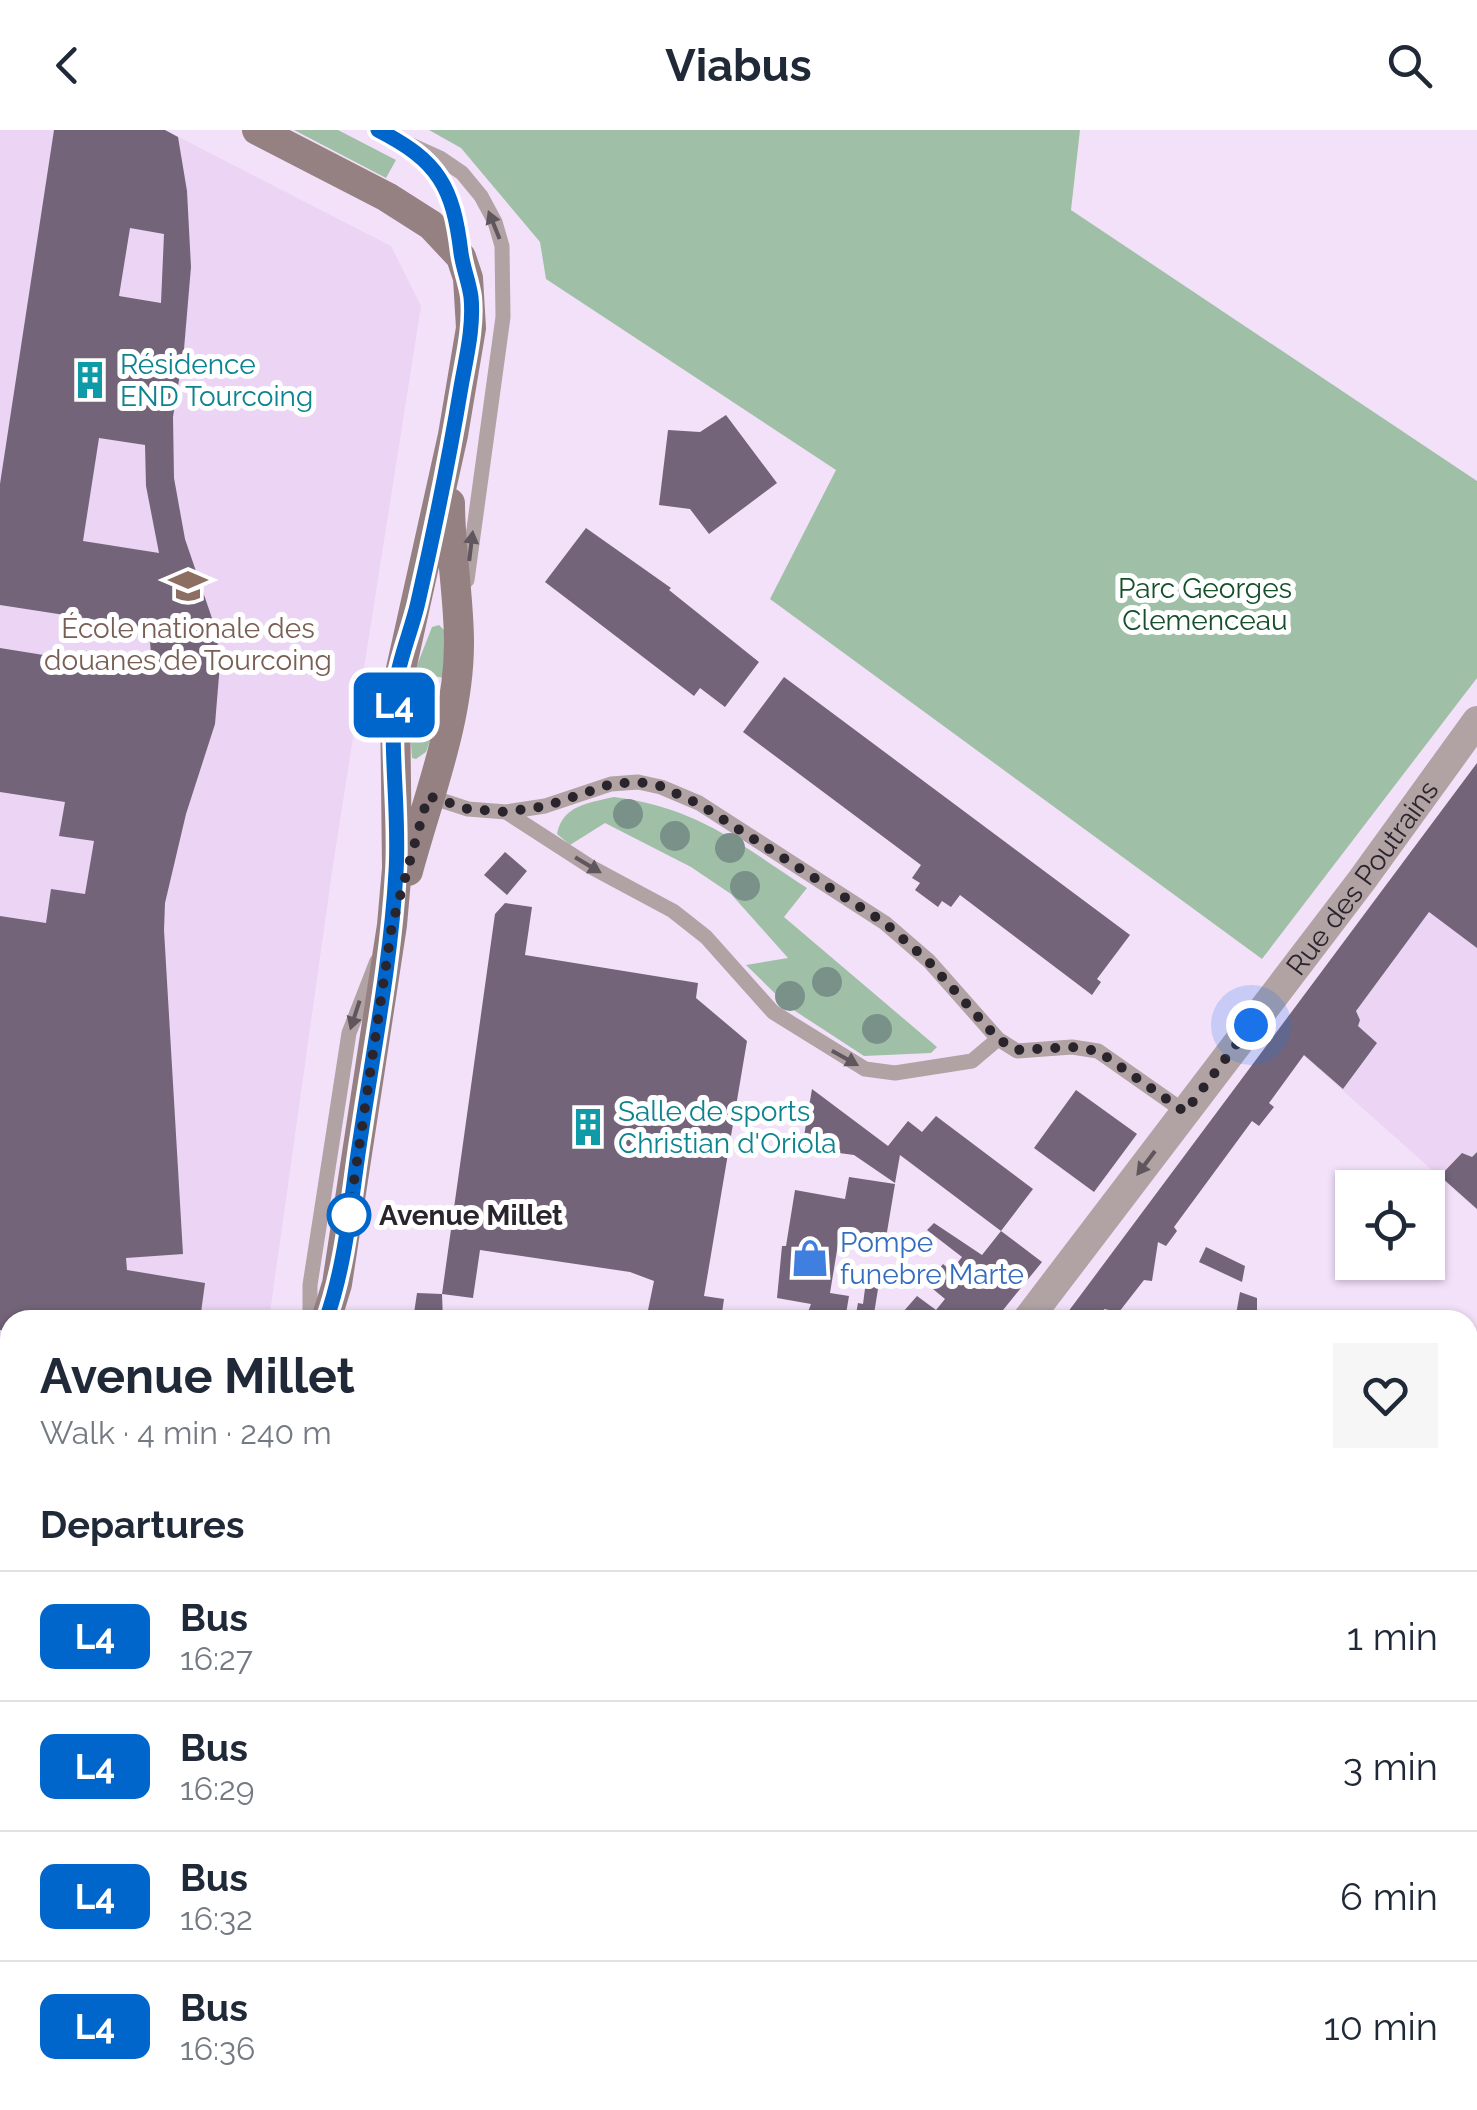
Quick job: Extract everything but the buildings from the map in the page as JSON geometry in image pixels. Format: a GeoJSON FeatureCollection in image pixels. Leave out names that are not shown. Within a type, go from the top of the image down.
{"type":"FeatureCollection","features":[{"type":"Feature","properties":{"kind":"main road"},"geometry":{"type":"LineString","coordinates":[[257,130],[412,212],[446,237],[461,257],[470,289],[471,328],[453,436],[395,696],[397,868],[392,925],[340,1264],[328,1310]]}},
{"type":"Feature","properties":{"kind":"main road"},"geometry":{"type":"LineString","coordinates":[[392,925],[452,708],[459,643],[450,524],[453,436]]}},
{"type":"Feature","properties":{"kind":"street","name":"Rue des Poutrains"},"geometry":{"type":"LineString","coordinates":[[1035,1310],[1362,880],[1477,720]]}},
{"type":"Feature","properties":{"kind":"lane"},"geometry":{"type":"LineString","coordinates":[[378,130],[451,165],[481,196],[498,234],[505,275],[503,317],[459,643]]}},
{"type":"Feature","properties":{"kind":"lane"},"geometry":{"type":"LineString","coordinates":[[412,148],[432,168],[454,207],[460,228],[461,257]]}},
{"type":"Feature","properties":{"kind":"lane"},"geometry":{"type":"LineString","coordinates":[[428,796],[468,809],[506,812],[546,806],[611,784],[638,782],[660,786],[699,804],[885,923],[928,961],[998,1039],[1017,1050],[1072,1047],[1098,1051],[1185,1112]]}},
{"type":"Feature","properties":{"kind":"lane"},"geometry":{"type":"LineString","coordinates":[[506,812],[590,867],[673,911],[706,937],[773,1012],[865,1069],[895,1073],[972,1061],[998,1039]]}},
{"type":"Feature","properties":{"kind":"lane"},"geometry":{"type":"LineString","coordinates":[[310,1310],[310,1285],[349,1033],[392,925]]}},
{"type":"Feature","properties":{"kind":"shaded area","name":"École nationale des douanes de Tourcoing"},"geometry":{"type":"Polygon","coordinates":[[[0,130],[165,130],[391,246],[421,306],[333,865],[270,1310],[0,1310],[0,130]]]}},
{"type":"Feature","properties":{"kind":"shaded area"},"geometry":{"type":"Polygon","coordinates":[[[1388,882],[1477,948],[1477,1210],[1445,1182],[1445,1170],[1432,1170],[1277,1032],[1388,882]]]}},
{"type":"Feature","properties":{"kind":"green space"},"geometry":{"type":"Polygon","coordinates":[[[294,130],[338,130],[396,160],[386,178],[294,130]]]}},
{"type":"Feature","properties":{"kind":"green space","name":"Parc Georges Clemenceau"},"geometry":{"type":"Polygon","coordinates":[[[429,130],[1080,130],[1071,210],[1477,481],[1477,678],[1262,959],[770,599],[836,470],[546,279],[540,242],[461,148],[429,130]]]}},
{"type":"Feature","properties":{"kind":"green space"},"geometry":{"type":"Polygon","coordinates":[[[439,625],[446,632],[445,678],[414,673],[432,627],[439,625]]]}},
{"type":"Feature","properties":{"kind":"green space"},"geometry":{"type":"Polygon","coordinates":[[[408,706],[441,711],[426,752],[416,759],[412,758],[408,706]]]}},
{"type":"Feature","properties":{"kind":"green space"},"geometry":{"type":"Polygon","coordinates":[[[614,797],[644,802],[694,819],[738,842],[807,888],[784,917],[937,1047],[931,1053],[864,1056],[789,1007],[746,965],[788,958],[731,894],[691,867],[605,823],[570,845],[557,834],[571,811],[614,797]]]}},
{"type":"Feature","properties":{"kind":"bus line","name":"L4"},"geometry":{"type":"LineString","coordinates":[[330,1310],[350,1208],[392,925],[397,868],[397,676],[418,603],[471,328],[468,278],[454,207],[432,168],[412,148],[378,130]]}},
{"type":"Feature","properties":{"kind":"place","name":"Résidence END Tourcoing"},"geometry":{"type":"Point","coordinates":[90,380]}},
{"type":"Feature","properties":{"kind":"place","name":"École nationale des douanes de Tourcoing"},"geometry":{"type":"Point","coordinates":[188,586]}},
{"type":"Feature","properties":{"kind":"place","name":"Salle de sports Christian d'Oriola"},"geometry":{"type":"Point","coordinates":[588,1127]}},
{"type":"Feature","properties":{"kind":"place","name":"Avenue Millet"},"geometry":{"type":"Point","coordinates":[349,1215]}},
{"type":"Feature","properties":{"kind":"place","name":"Pompe funebre Marte"},"geometry":{"type":"Point","coordinates":[810,1258]}},
{"type":"Feature","properties":{"kind":"route"},"geometry":{"type":"LineString","coordinates":[[349,1215],[392,925],[428,796],[468,809],[506,812],[546,806],[611,784],[638,782],[660,786],[699,804],[885,923],[928,961],[998,1039],[1017,1050],[1072,1047],[1098,1051],[1185,1112],[1251,1025]]}}]}
